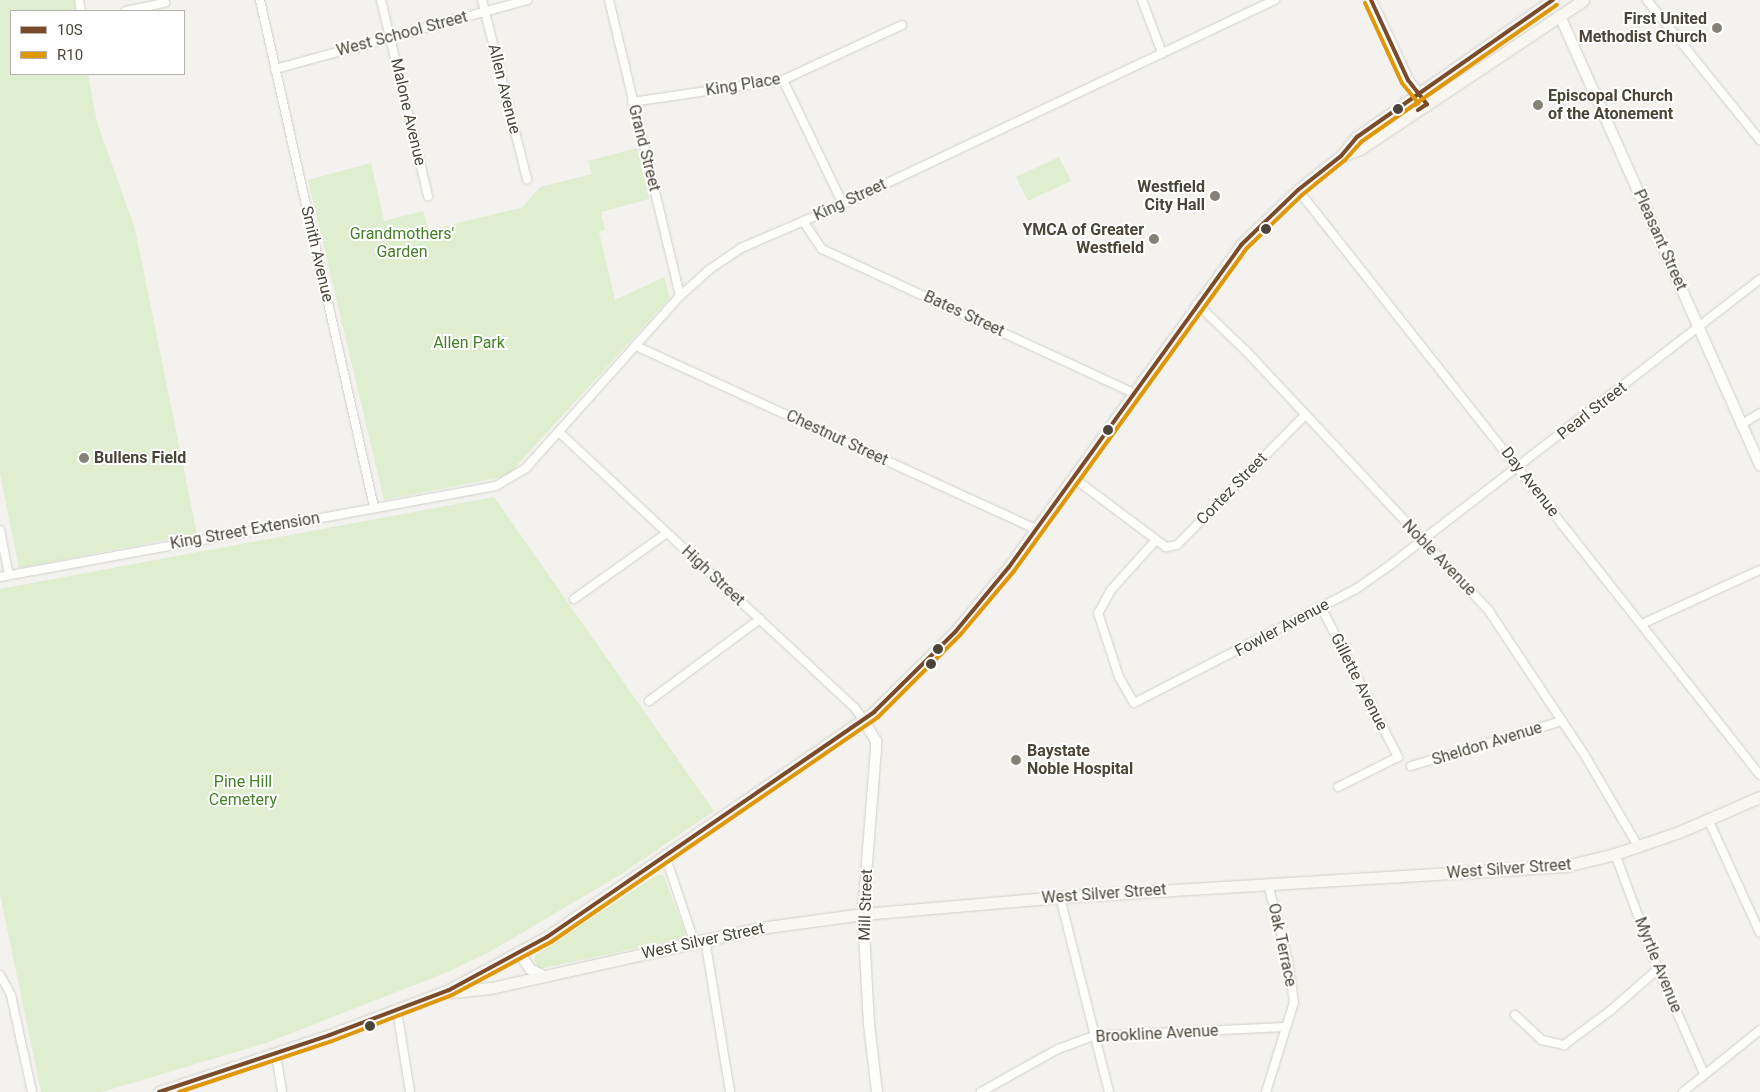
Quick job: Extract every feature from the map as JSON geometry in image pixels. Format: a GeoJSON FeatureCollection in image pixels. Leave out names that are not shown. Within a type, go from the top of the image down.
{"type":"FeatureCollection","features":[{"type":"Feature","properties":{"kind":"main road"},"geometry":{"type":"LineString","coordinates":[[1342,156],[1360,150],[1583,0]]}},
{"type":"Feature","properties":{"kind":"main road"},"geometry":{"type":"LineString","coordinates":[[160,1092],[276,1054],[444,992],[519,952],[666,858],[863,720],[956,630],[1037,530],[1241,245],[1298,190],[1342,156],[1357,137],[1417,93],[1552,1],[1560,16]]}},
{"type":"Feature","properties":{"kind":"main road"},"geometry":{"type":"LineString","coordinates":[[1485,46],[1495,60]]}},
{"type":"Feature","properties":{"kind":"main road","name":"West Silver Street"},"geometry":{"type":"LineString","coordinates":[[444,992],[491,988],[694,941],[863,914],[1060,897],[1566,866],[1615,854],[1638,846],[1760,797]]}},
{"type":"Feature","properties":{"kind":"street","name":"Smith Avenue"},"geometry":{"type":"LineString","coordinates":[[260,0],[374,508]]}},
{"type":"Feature","properties":{"kind":"street","name":"Malone Avenue"},"geometry":{"type":"LineString","coordinates":[[381,0],[428,196]]}},
{"type":"Feature","properties":{"kind":"street","name":"Allen Avenue"},"geometry":{"type":"LineString","coordinates":[[482,0],[527,178]]}},
{"type":"Feature","properties":{"kind":"street","name":"West School Street"},"geometry":{"type":"LineString","coordinates":[[275,69],[390,36],[528,0]]}},
{"type":"Feature","properties":{"kind":"street","name":"Grand Street"},"geometry":{"type":"LineString","coordinates":[[609,0],[680,296]]}},
{"type":"Feature","properties":{"kind":"street"},"geometry":{"type":"LineString","coordinates":[[1142,0],[1162,53]]}},
{"type":"Feature","properties":{"kind":"street","name":"King Street"},"geometry":{"type":"LineString","coordinates":[[490,488],[517,476],[560,433],[680,296],[710,269],[742,248],[842,204],[1275,0]]}},
{"type":"Feature","properties":{"kind":"street"},"geometry":{"type":"LineString","coordinates":[[1371,0],[1417,93],[1427,104]]}},
{"type":"Feature","properties":{"kind":"street"},"geometry":{"type":"LineString","coordinates":[[1647,0],[1760,140]]}},
{"type":"Feature","properties":{"kind":"street"},"geometry":{"type":"LineString","coordinates":[[131,10],[165,3]]}},
{"type":"Feature","properties":{"kind":"street","name":"Pleasant Street"},"geometry":{"type":"LineString","coordinates":[[1560,16],[1760,465]]}},
{"type":"Feature","properties":{"kind":"street","name":"King Place"},"geometry":{"type":"LineString","coordinates":[[632,102],[783,80],[902,25]]}},
{"type":"Feature","properties":{"kind":"street"},"geometry":{"type":"LineString","coordinates":[[783,80],[842,204]]}},
{"type":"Feature","properties":{"kind":"street","name":"Day Avenue"},"geometry":{"type":"LineString","coordinates":[[1298,190],[1760,775]]}},
{"type":"Feature","properties":{"kind":"street","name":"Bates Street"},"geometry":{"type":"LineString","coordinates":[[803,221],[822,249],[1136,394]]}},
{"type":"Feature","properties":{"kind":"street","name":"Pearl Street"},"geometry":{"type":"LineString","coordinates":[[1422,540],[1519,468],[1699,329],[1760,279]]}},
{"type":"Feature","properties":{"kind":"street","name":"Noble Avenue"},"geometry":{"type":"LineString","coordinates":[[1197,304],[1246,352],[1489,611],[1562,721],[1638,846]]}},
{"type":"Feature","properties":{"kind":"street","name":"Chestnut Street"},"geometry":{"type":"LineString","coordinates":[[636,346],[1037,530]]}},
{"type":"Feature","properties":{"kind":"street"},"geometry":{"type":"LineString","coordinates":[[1742,424],[1760,413]]}},
{"type":"Feature","properties":{"kind":"street","name":"Cortez Street"},"geometry":{"type":"LineString","coordinates":[[1156,540],[1166,546],[1177,545],[1304,416]]}},
{"type":"Feature","properties":{"kind":"street","name":"High Street"},"geometry":{"type":"LineString","coordinates":[[560,433],[855,708],[863,720]]}},
{"type":"Feature","properties":{"kind":"street"},"geometry":{"type":"LineString","coordinates":[[1076,478],[1156,540]]}},
{"type":"Feature","properties":{"kind":"street","name":"King Street Extension"},"geometry":{"type":"LineString","coordinates":[[0,577],[490,488]]}},
{"type":"Feature","properties":{"kind":"street"},"geometry":{"type":"LineString","coordinates":[[0,530],[9,575]]}},
{"type":"Feature","properties":{"kind":"street"},"geometry":{"type":"LineString","coordinates":[[574,599],[667,532]]}},
{"type":"Feature","properties":{"kind":"street","name":"Fowler Avenue"},"geometry":{"type":"LineString","coordinates":[[1156,540],[1100,605],[1099,621],[1119,677],[1134,703],[1356,589],[1422,540]]}},
{"type":"Feature","properties":{"kind":"street"},"geometry":{"type":"LineString","coordinates":[[1642,624],[1760,570]]}},
{"type":"Feature","properties":{"kind":"street","name":"Gillette Avenue"},"geometry":{"type":"LineString","coordinates":[[1321,607],[1398,757],[1338,787]]}},
{"type":"Feature","properties":{"kind":"street"},"geometry":{"type":"LineString","coordinates":[[649,701],[760,620]]}},
{"type":"Feature","properties":{"kind":"street","name":"Mill Street"},"geometry":{"type":"LineString","coordinates":[[863,720],[873,735],[876,748],[863,914],[869,1024],[877,1092]]}},
{"type":"Feature","properties":{"kind":"street","name":"Sheldon Avenue"},"geometry":{"type":"LineString","coordinates":[[1412,766],[1562,721]]}},
{"type":"Feature","properties":{"kind":"street"},"geometry":{"type":"LineString","coordinates":[[1708,819],[1760,933]]}},
{"type":"Feature","properties":{"kind":"street","name":"Myrtle Avenue"},"geometry":{"type":"LineString","coordinates":[[1615,854],[1658,969],[1704,1074]]}},
{"type":"Feature","properties":{"kind":"street"},"geometry":{"type":"LineString","coordinates":[[666,858],[694,941]]}},
{"type":"Feature","properties":{"kind":"street","name":"Oak Terrace"},"geometry":{"type":"LineString","coordinates":[[1266,1092],[1294,1002],[1288,961],[1268,884]]}},
{"type":"Feature","properties":{"kind":"street"},"geometry":{"type":"LineString","coordinates":[[1060,897],[1109,1092]]}},
{"type":"Feature","properties":{"kind":"street"},"geometry":{"type":"LineString","coordinates":[[706,939],[730,1092]]}},
{"type":"Feature","properties":{"kind":"street"},"geometry":{"type":"LineString","coordinates":[[519,952],[530,969],[545,977]]}},
{"type":"Feature","properties":{"kind":"street"},"geometry":{"type":"LineString","coordinates":[[1515,1016],[1542,1040],[1564,1044],[1610,1012],[1658,969]]}},
{"type":"Feature","properties":{"kind":"street"},"geometry":{"type":"LineString","coordinates":[[0,975],[13,1004],[32,1092]]}},
{"type":"Feature","properties":{"kind":"street"},"geometry":{"type":"LineString","coordinates":[[397,1010],[410,1092]]}},
{"type":"Feature","properties":{"kind":"street","name":"Brookline Avenue"},"geometry":{"type":"LineString","coordinates":[[981,1092],[1058,1049],[1094,1036],[1286,1027]]}},
{"type":"Feature","properties":{"kind":"street"},"geometry":{"type":"LineString","coordinates":[[1683,1092],[1760,1030]]}},
{"type":"Feature","properties":{"kind":"street"},"geometry":{"type":"LineString","coordinates":[[276,1054],[282,1092]]}},
{"type":"Feature","properties":{"kind":"green space"},"geometry":{"type":"Polygon","coordinates":[[[0,0],[74,0],[76,10],[10,10],[10,75],[88,75],[97,122],[135,229],[197,534],[19,568],[0,474],[0,0]]]}},
{"type":"Feature","properties":{"kind":"green space","name":"Allen Park"},"geometry":{"type":"Polygon","coordinates":[[[637,148],[649,199],[601,212],[605,230],[599,232],[615,300],[664,277],[670,298],[507,476],[384,500],[308,180],[371,163],[384,221],[423,211],[429,230],[523,207],[540,187],[592,174],[588,161],[637,148]]]}},
{"type":"Feature","properties":{"kind":"green space"},"geometry":{"type":"Polygon","coordinates":[[[1059,157],[1071,181],[1028,201],[1016,177],[1059,157]]]}},
{"type":"Feature","properties":{"kind":"green space","name":"Pine Hill Cemetery"},"geometry":{"type":"Polygon","coordinates":[[[494,497],[714,811],[620,875],[491,951],[450,971],[269,1042],[102,1092],[41,1092],[0,894],[0,589],[494,497]]]}},
{"type":"Feature","properties":{"kind":"green space"},"geometry":{"type":"Polygon","coordinates":[[[657,875],[663,875],[686,934],[684,938],[539,969],[534,960],[535,956],[657,875]]]}},
{"type":"Feature","properties":{"kind":"transit line","name":"10S"},"geometry":{"type":"LineString","coordinates":[[1371,0],[1408,80],[1427,104],[1418,110]]}},
{"type":"Feature","properties":{"kind":"transit line","name":"10S"},"geometry":{"type":"LineString","coordinates":[[159,1092],[330,1035],[449,990],[547,937],[874,712],[956,631],[1009,567],[1241,245],[1298,190],[1341,156],[1357,137],[1553,0]]}},
{"type":"Feature","properties":{"kind":"transit line","name":"R10"},"geometry":{"type":"LineString","coordinates":[[1365,3],[1402,83],[1418,103],[1415,105]]}},
{"type":"Feature","properties":{"kind":"transit line","name":"R10"},"geometry":{"type":"LineString","coordinates":[[179,1092],[332,1041],[452,995],[551,942],[878,717],[960,635],[1014,571],[1246,249],[1302,195],[1345,160],[1361,142],[1557,5]]}},
{"type":"Feature","properties":{"kind":"place","name":"First United Methodist Church"},"geometry":{"type":"Point","coordinates":[1717,28]}},
{"type":"Feature","properties":{"kind":"place","name":"Episcopal Church of the Atonement"},"geometry":{"type":"Point","coordinates":[1538,105]}},
{"type":"Feature","properties":{"kind":"place","name":"Westfield City Hall"},"geometry":{"type":"Point","coordinates":[1215,196]}},
{"type":"Feature","properties":{"kind":"place","name":"YMCA of Greater Westfield"},"geometry":{"type":"Point","coordinates":[1154,239]}},
{"type":"Feature","properties":{"kind":"place","name":"Bullens Field"},"geometry":{"type":"Point","coordinates":[84,458]}},
{"type":"Feature","properties":{"kind":"place","name":"Baystate Noble Hospital"},"geometry":{"type":"Point","coordinates":[1016,760]}},
{"type":"Feature","properties":{"kind":"park label","name":"Grandmothers' Garden"},"geometry":{"type":"Point","coordinates":[402,243]}}]}
